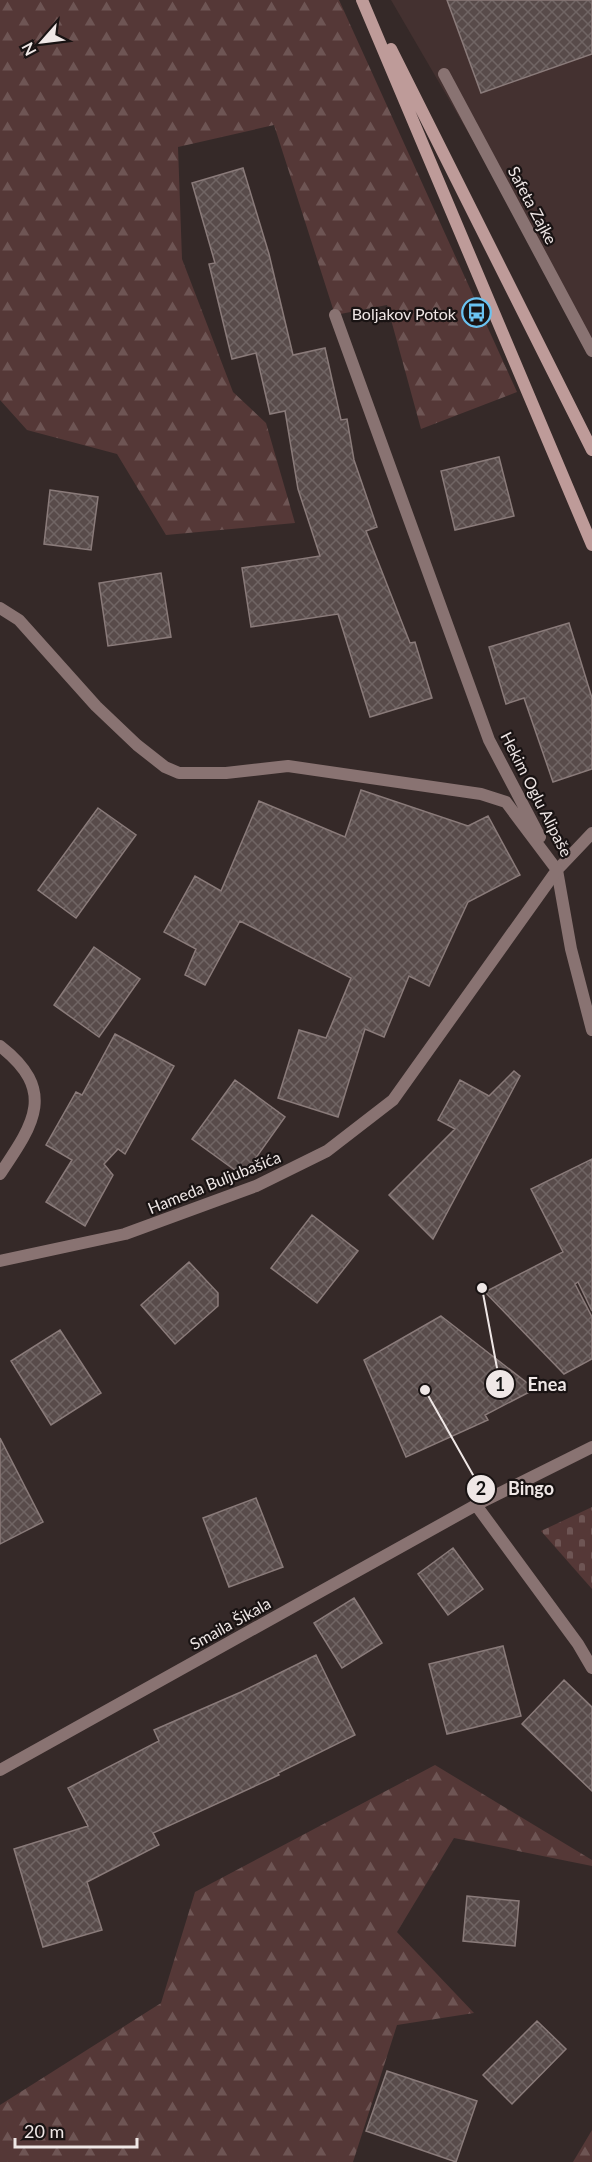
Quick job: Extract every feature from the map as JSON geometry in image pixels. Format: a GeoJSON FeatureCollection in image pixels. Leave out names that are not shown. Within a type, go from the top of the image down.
{"type":"FeatureCollection","features":[{"type":"Feature","properties":{"kind":"main road"},"geometry":{"type":"LineString","coordinates":[[364,0],[592,450]]}},
{"type":"Feature","properties":{"kind":"main road"},"geometry":{"type":"LineString","coordinates":[[364,0],[592,545]]}},
{"type":"Feature","properties":{"kind":"street","name":"Safeta Zajke"},"geometry":{"type":"LineString","coordinates":[[444,74],[592,351]]}},
{"type":"Feature","properties":{"kind":"street","name":"Hekim Oglu Alipaše"},"geometry":{"type":"LineString","coordinates":[[335,315],[489,740],[558,870]]}},
{"type":"Feature","properties":{"kind":"street","name":"Hekim Oglu Alipaše"},"geometry":{"type":"LineString","coordinates":[[0,608],[19,620],[96,706],[137,745],[165,767],[179,773],[193,774],[288,766],[481,794],[506,802],[558,870]]}},
{"type":"Feature","properties":{"kind":"street","name":"Hameda Buljubašića"},"geometry":{"type":"LineString","coordinates":[[0,1261],[125,1234],[256,1186],[327,1151],[393,1100],[558,870],[592,833]]}},
{"type":"Feature","properties":{"kind":"street"},"geometry":{"type":"LineString","coordinates":[[558,870],[571,949],[592,1030]]}},
{"type":"Feature","properties":{"kind":"street"},"geometry":{"type":"LineString","coordinates":[[0,1046],[22,1067],[32,1084],[35,1108],[32,1122],[24,1138],[0,1174]]}},
{"type":"Feature","properties":{"kind":"street","name":"Smaila Šikala"},"geometry":{"type":"LineString","coordinates":[[0,1770],[476,1505],[592,1447]]}},
{"type":"Feature","properties":{"kind":"street"},"geometry":{"type":"LineString","coordinates":[[476,1505],[592,1660]]}},
{"type":"Feature","properties":{"kind":"street"},"geometry":{"type":"LineString","coordinates":[[578,1644],[592,1668]]}},
{"type":"Feature","properties":{"kind":"shaded area"},"geometry":{"type":"Polygon","coordinates":[[[391,0],[592,0],[592,345],[391,0]]]}},
{"type":"Feature","properties":{"kind":"green space"},"geometry":{"type":"Polygon","coordinates":[[[0,0],[339,0],[517,392],[421,429],[387,305],[335,315],[274,125],[178,147],[182,259],[233,392],[266,423],[295,523],[166,535],[117,454],[27,430],[0,400],[0,0]]]}},
{"type":"Feature","properties":{"kind":"green space"},"geometry":{"type":"Polygon","coordinates":[[[592,1507],[592,1589],[541,1531],[592,1507]]]}},
{"type":"Feature","properties":{"kind":"green space"},"geometry":{"type":"Polygon","coordinates":[[[435,1765],[592,1860],[592,1866],[454,1838],[397,1932],[474,2013],[397,2025],[353,2162],[0,2162],[0,2105],[161,2003],[195,1892],[435,1765]]]}},
{"type":"Feature","properties":{"kind":"green space"},"geometry":{"type":"Polygon","coordinates":[[[592,2130],[592,2162],[573,2162],[592,2130]]]}},
{"type":"Feature","properties":{"kind":"building"},"geometry":{"type":"Polygon","coordinates":[[[447,0],[592,0],[592,54],[481,93],[447,0]]]}},
{"type":"Feature","properties":{"kind":"building"},"geometry":{"type":"Polygon","coordinates":[[[243,168],[269,254],[293,355],[325,348],[341,420],[347,419],[354,460],[377,527],[366,531],[410,643],[415,642],[432,698],[370,717],[338,614],[251,627],[242,568],[320,556],[298,489],[285,411],[270,414],[256,353],[232,359],[209,264],[215,263],[192,183],[243,168]]]}},
{"type":"Feature","properties":{"kind":"building"},"geometry":{"type":"Polygon","coordinates":[[[499,457],[514,516],[455,530],[441,471],[499,457]]]}},
{"type":"Feature","properties":{"kind":"building"},"geometry":{"type":"Polygon","coordinates":[[[50,490],[98,497],[91,550],[44,544],[50,490]]]}},
{"type":"Feature","properties":{"kind":"building"},"geometry":{"type":"Polygon","coordinates":[[[161,573],[171,637],[108,646],[99,583],[161,573]]]}},
{"type":"Feature","properties":{"kind":"building"},"geometry":{"type":"Polygon","coordinates":[[[569,623],[592,698],[592,769],[553,782],[524,698],[506,704],[489,647],[569,623]]]}},
{"type":"Feature","properties":{"kind":"building"},"geometry":{"type":"Polygon","coordinates":[[[361,790],[468,826],[488,816],[520,875],[468,902],[429,986],[409,976],[384,1037],[365,1029],[338,1117],[278,1098],[299,1030],[326,1038],[351,978],[240,921],[205,985],[185,975],[196,949],[164,932],[195,876],[221,891],[259,801],[345,837],[361,790]]]}},
{"type":"Feature","properties":{"kind":"building"},"geometry":{"type":"Polygon","coordinates":[[[98,808],[136,835],[76,918],[38,890],[98,808]]]}},
{"type":"Feature","properties":{"kind":"building"},"geometry":{"type":"Polygon","coordinates":[[[94,947],[140,979],[99,1037],[54,1005],[94,947]]]}},
{"type":"Feature","properties":{"kind":"building"},"geometry":{"type":"Polygon","coordinates":[[[115,1034],[174,1066],[125,1154],[118,1149],[104,1164],[113,1175],[85,1226],[46,1202],[72,1160],[46,1145],[76,1092],[82,1095],[115,1034]]]}},
{"type":"Feature","properties":{"kind":"building"},"geometry":{"type":"Polygon","coordinates":[[[514,1071],[520,1076],[433,1239],[389,1195],[455,1129],[438,1120],[460,1080],[489,1096],[514,1071]]]}},
{"type":"Feature","properties":{"kind":"building"},"geometry":{"type":"Polygon","coordinates":[[[235,1080],[285,1117],[243,1176],[192,1139],[235,1080]]]}},
{"type":"Feature","properties":{"kind":"building"},"geometry":{"type":"Polygon","coordinates":[[[592,1159],[592,1311],[578,1282],[575,1284],[592,1317],[592,1359],[564,1374],[485,1292],[563,1252],[531,1189],[592,1159]]]}},
{"type":"Feature","properties":{"kind":"building"},"geometry":{"type":"Polygon","coordinates":[[[312,1215],[358,1251],[317,1303],[271,1268],[312,1215]]]}},
{"type":"Feature","properties":{"kind":"building"},"geometry":{"type":"Polygon","coordinates":[[[189,1262],[218,1293],[218,1306],[175,1344],[141,1305],[189,1262]]]}},
{"type":"Feature","properties":{"kind":"building"},"geometry":{"type":"Polygon","coordinates":[[[441,1316],[535,1389],[485,1415],[488,1420],[406,1457],[364,1360],[441,1316]]]}},
{"type":"Feature","properties":{"kind":"building"},"geometry":{"type":"Polygon","coordinates":[[[60,1330],[101,1393],[51,1425],[11,1361],[60,1330]]]}},
{"type":"Feature","properties":{"kind":"building"},"geometry":{"type":"Polygon","coordinates":[[[0,1438],[43,1522],[0,1544],[0,1438]]]}},
{"type":"Feature","properties":{"kind":"building"},"geometry":{"type":"Polygon","coordinates":[[[256,1498],[283,1567],[229,1587],[203,1518],[256,1498]]]}},
{"type":"Feature","properties":{"kind":"building"},"geometry":{"type":"Polygon","coordinates":[[[453,1548],[483,1589],[448,1615],[418,1574],[453,1548]]]}},
{"type":"Feature","properties":{"kind":"building"},"geometry":{"type":"Polygon","coordinates":[[[354,1598],[382,1643],[342,1668],[314,1623],[354,1598]]]}},
{"type":"Feature","properties":{"kind":"building"},"geometry":{"type":"Polygon","coordinates":[[[503,1646],[521,1716],[447,1734],[429,1664],[503,1646]]]}},
{"type":"Feature","properties":{"kind":"building"},"geometry":{"type":"Polygon","coordinates":[[[316,1655],[355,1735],[278,1773],[279,1775],[153,1833],[159,1845],[87,1882],[102,1930],[43,1947],[14,1849],[88,1826],[68,1788],[159,1741],[154,1730],[241,1692],[316,1655]]]}},
{"type":"Feature","properties":{"kind":"building"},"geometry":{"type":"Polygon","coordinates":[[[564,1680],[592,1707],[592,1791],[522,1724],[564,1680]]]}},
{"type":"Feature","properties":{"kind":"building"},"geometry":{"type":"Polygon","coordinates":[[[467,1896],[519,1901],[515,1946],[463,1941],[467,1896]]]}},
{"type":"Feature","properties":{"kind":"building"},"geometry":{"type":"Polygon","coordinates":[[[537,2021],[566,2049],[512,2104],[483,2075],[537,2021]]]}},
{"type":"Feature","properties":{"kind":"building"},"geometry":{"type":"Polygon","coordinates":[[[387,2071],[477,2101],[456,2162],[366,2131],[387,2071]]]}},
{"type":"Feature","properties":{"kind":"place","name":"Boljakov Potok"},"geometry":{"type":"Point","coordinates":[477,313]}},
{"type":"Feature","properties":{"kind":"place","name":"Enea"},"geometry":{"type":"Point","coordinates":[482,1288]}},
{"type":"Feature","properties":{"kind":"place","name":"Bingo"},"geometry":{"type":"Point","coordinates":[425,1390]}}]}
